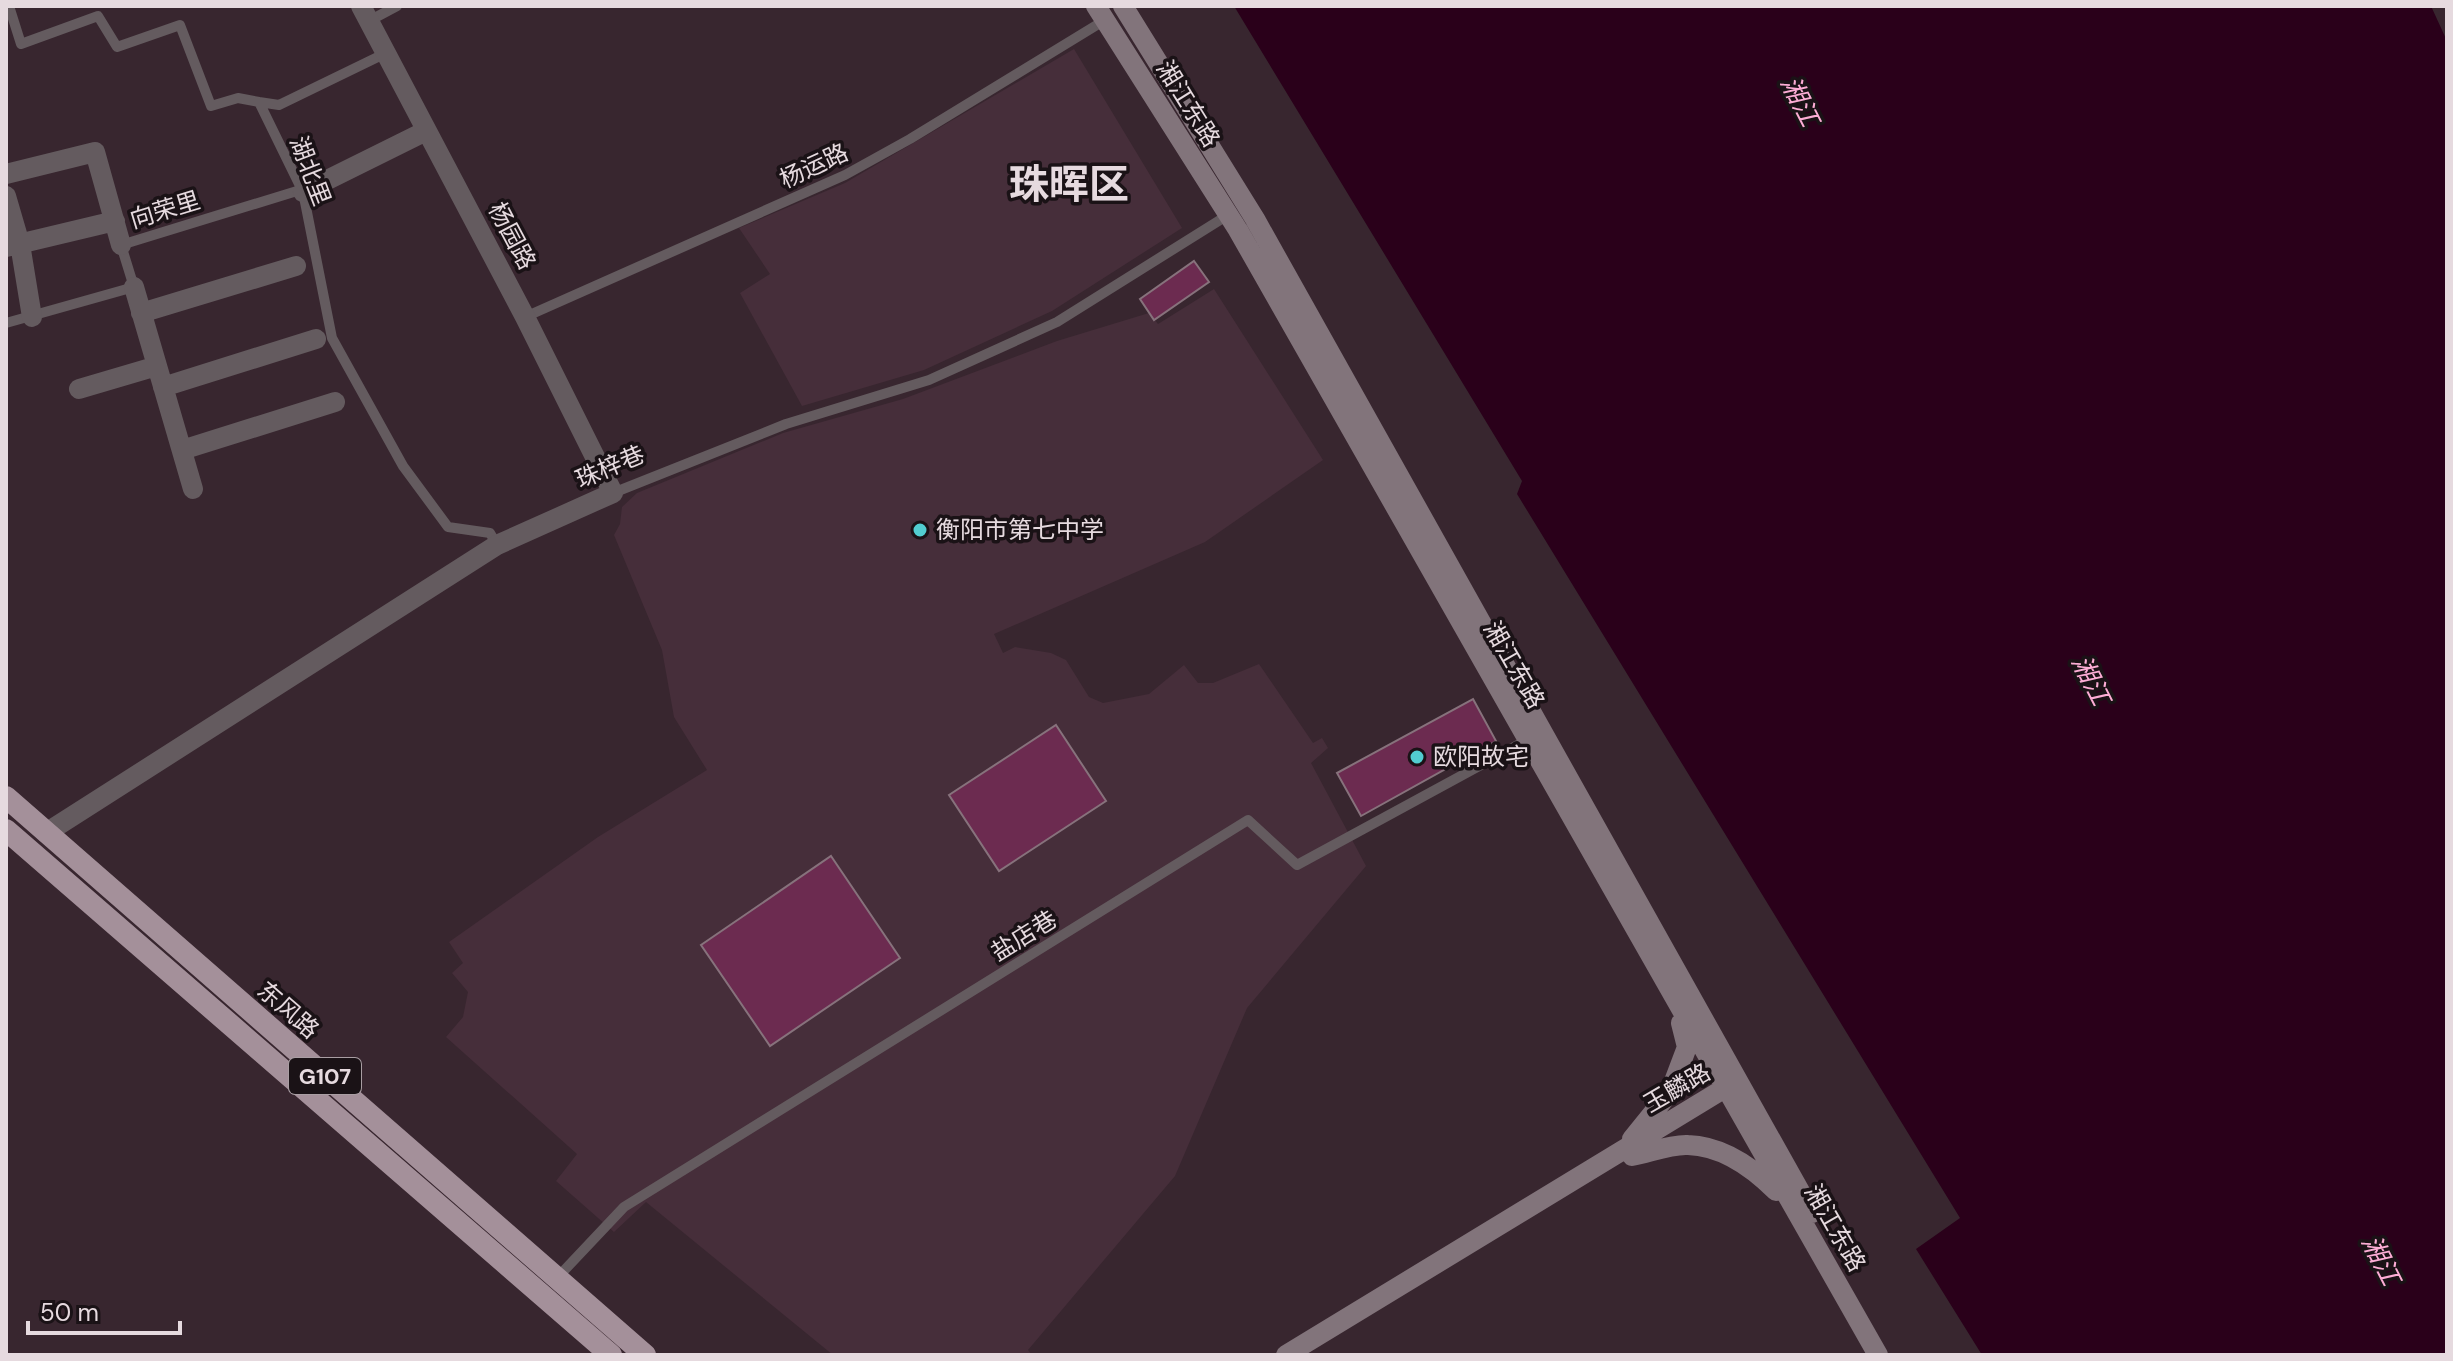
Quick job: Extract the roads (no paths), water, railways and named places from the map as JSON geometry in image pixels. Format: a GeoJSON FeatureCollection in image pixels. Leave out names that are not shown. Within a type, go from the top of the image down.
{"type":"FeatureCollection","features":[{"type":"Feature","properties":{"kind":"highway","name":"东风路"},"geometry":{"type":"LineString","coordinates":[[6,797],[645,1355]]}},
{"type":"Feature","properties":{"kind":"highway","name":"东风路"},"geometry":{"type":"LineString","coordinates":[[6,830],[611,1355]]}},
{"type":"Feature","properties":{"kind":"main road","name":"湘江东路"},"geometry":{"type":"LineString","coordinates":[[1123,6],[1255,219],[1732,1089],[1794,1210],[1878,1355]]}},
{"type":"Feature","properties":{"kind":"main road","name":"湘江东路"},"geometry":{"type":"LineString","coordinates":[[1101,13],[1228,215],[1677,1004],[1893,1355]]}},
{"type":"Feature","properties":{"kind":"main road"},"geometry":{"type":"LineString","coordinates":[[1628,1153],[1670,1092],[1687,1047],[1677,1004]]}},
{"type":"Feature","properties":{"kind":"main road","name":"玉麟路"},"geometry":{"type":"LineString","coordinates":[[1307,1355],[1732,1089]]}},
{"type":"Feature","properties":{"kind":"main road"},"geometry":{"type":"LineString","coordinates":[[1628,1153],[1687,1145],[1726,1153],[1762,1177],[1794,1210]]}},
{"type":"Feature","properties":{"kind":"main road","name":"玉麟路"},"geometry":{"type":"LineString","coordinates":[[1286,1355],[1628,1153]]}},
{"type":"Feature","properties":{"kind":"street","name":"杨园路"},"geometry":{"type":"LineString","coordinates":[[364,14],[525,317],[613,493]]}},
{"type":"Feature","properties":{"kind":"street"},"geometry":{"type":"LineString","coordinates":[[300,191],[426,131]]}},
{"type":"Feature","properties":{"kind":"street"},"geometry":{"type":"LineString","coordinates":[[6,174],[95,152],[121,245]]}},
{"type":"Feature","properties":{"kind":"street"},"geometry":{"type":"LineString","coordinates":[[6,196],[13,246],[32,317]]}},
{"type":"Feature","properties":{"kind":"street"},"geometry":{"type":"LineString","coordinates":[[13,246],[115,221]]}},
{"type":"Feature","properties":{"kind":"street"},"geometry":{"type":"LineString","coordinates":[[141,313],[296,266]]}},
{"type":"Feature","properties":{"kind":"street"},"geometry":{"type":"LineString","coordinates":[[134,287],[193,489]]}},
{"type":"Feature","properties":{"kind":"street"},"geometry":{"type":"LineString","coordinates":[[163,387],[316,339]]}},
{"type":"Feature","properties":{"kind":"street"},"geometry":{"type":"LineString","coordinates":[[79,389],[157,366]]}},
{"type":"Feature","properties":{"kind":"street"},"geometry":{"type":"LineString","coordinates":[[182,450],[335,402]]}},
{"type":"Feature","properties":{"kind":"street","name":"珠梓巷"},"geometry":{"type":"LineString","coordinates":[[46,833],[497,545],[613,493]]}},
{"type":"Feature","properties":{"kind":"lane"},"geometry":{"type":"LineString","coordinates":[[9,6],[21,44],[98,16],[117,47],[180,25],[211,106],[238,98],[279,105],[384,54]]}},
{"type":"Feature","properties":{"kind":"lane"},"geometry":{"type":"LineString","coordinates":[[364,14],[397,6]]}},
{"type":"Feature","properties":{"kind":"lane","name":"杨运路"},"geometry":{"type":"LineString","coordinates":[[525,317],[845,175],[910,139],[1101,13]]}},
{"type":"Feature","properties":{"kind":"lane","name":"湖北里"},"geometry":{"type":"LineString","coordinates":[[259,102],[300,191],[332,338],[403,466],[448,527],[490,533],[497,545]]}},
{"type":"Feature","properties":{"kind":"lane","name":"向荣里"},"geometry":{"type":"LineString","coordinates":[[134,287],[121,245],[300,191]]}},
{"type":"Feature","properties":{"kind":"lane","name":"珠梓巷"},"geometry":{"type":"LineString","coordinates":[[613,493],[786,424],[929,380],[1057,322],[1228,215]]}},
{"type":"Feature","properties":{"kind":"lane"},"geometry":{"type":"LineString","coordinates":[[6,323],[134,287]]}},
{"type":"Feature","properties":{"kind":"lane","name":"盐店巷"},"geometry":{"type":"LineString","coordinates":[[557,1278],[624,1207],[1248,820],[1297,865],[1527,740]]}},
{"type":"Feature","properties":{"kind":"water","name":"湘江"},"geometry":{"type":"Polygon","coordinates":[[[1234,6],[2431,6],[2447,41],[2447,1355],[1982,1355],[1916,1249],[1960,1218],[1517,494],[1522,481],[1234,6]]]}},
{"type":"Feature","properties":{"kind":"place","name":"衡阳市第七中学"},"geometry":{"type":"Point","coordinates":[920,530]}},
{"type":"Feature","properties":{"kind":"place","name":"欧阳故宅"},"geometry":{"type":"Point","coordinates":[1417,757]}},
{"type":"Feature","properties":{"kind":"district","name":"珠晖区"},"geometry":{"type":"Point","coordinates":[1069,184]}}]}
